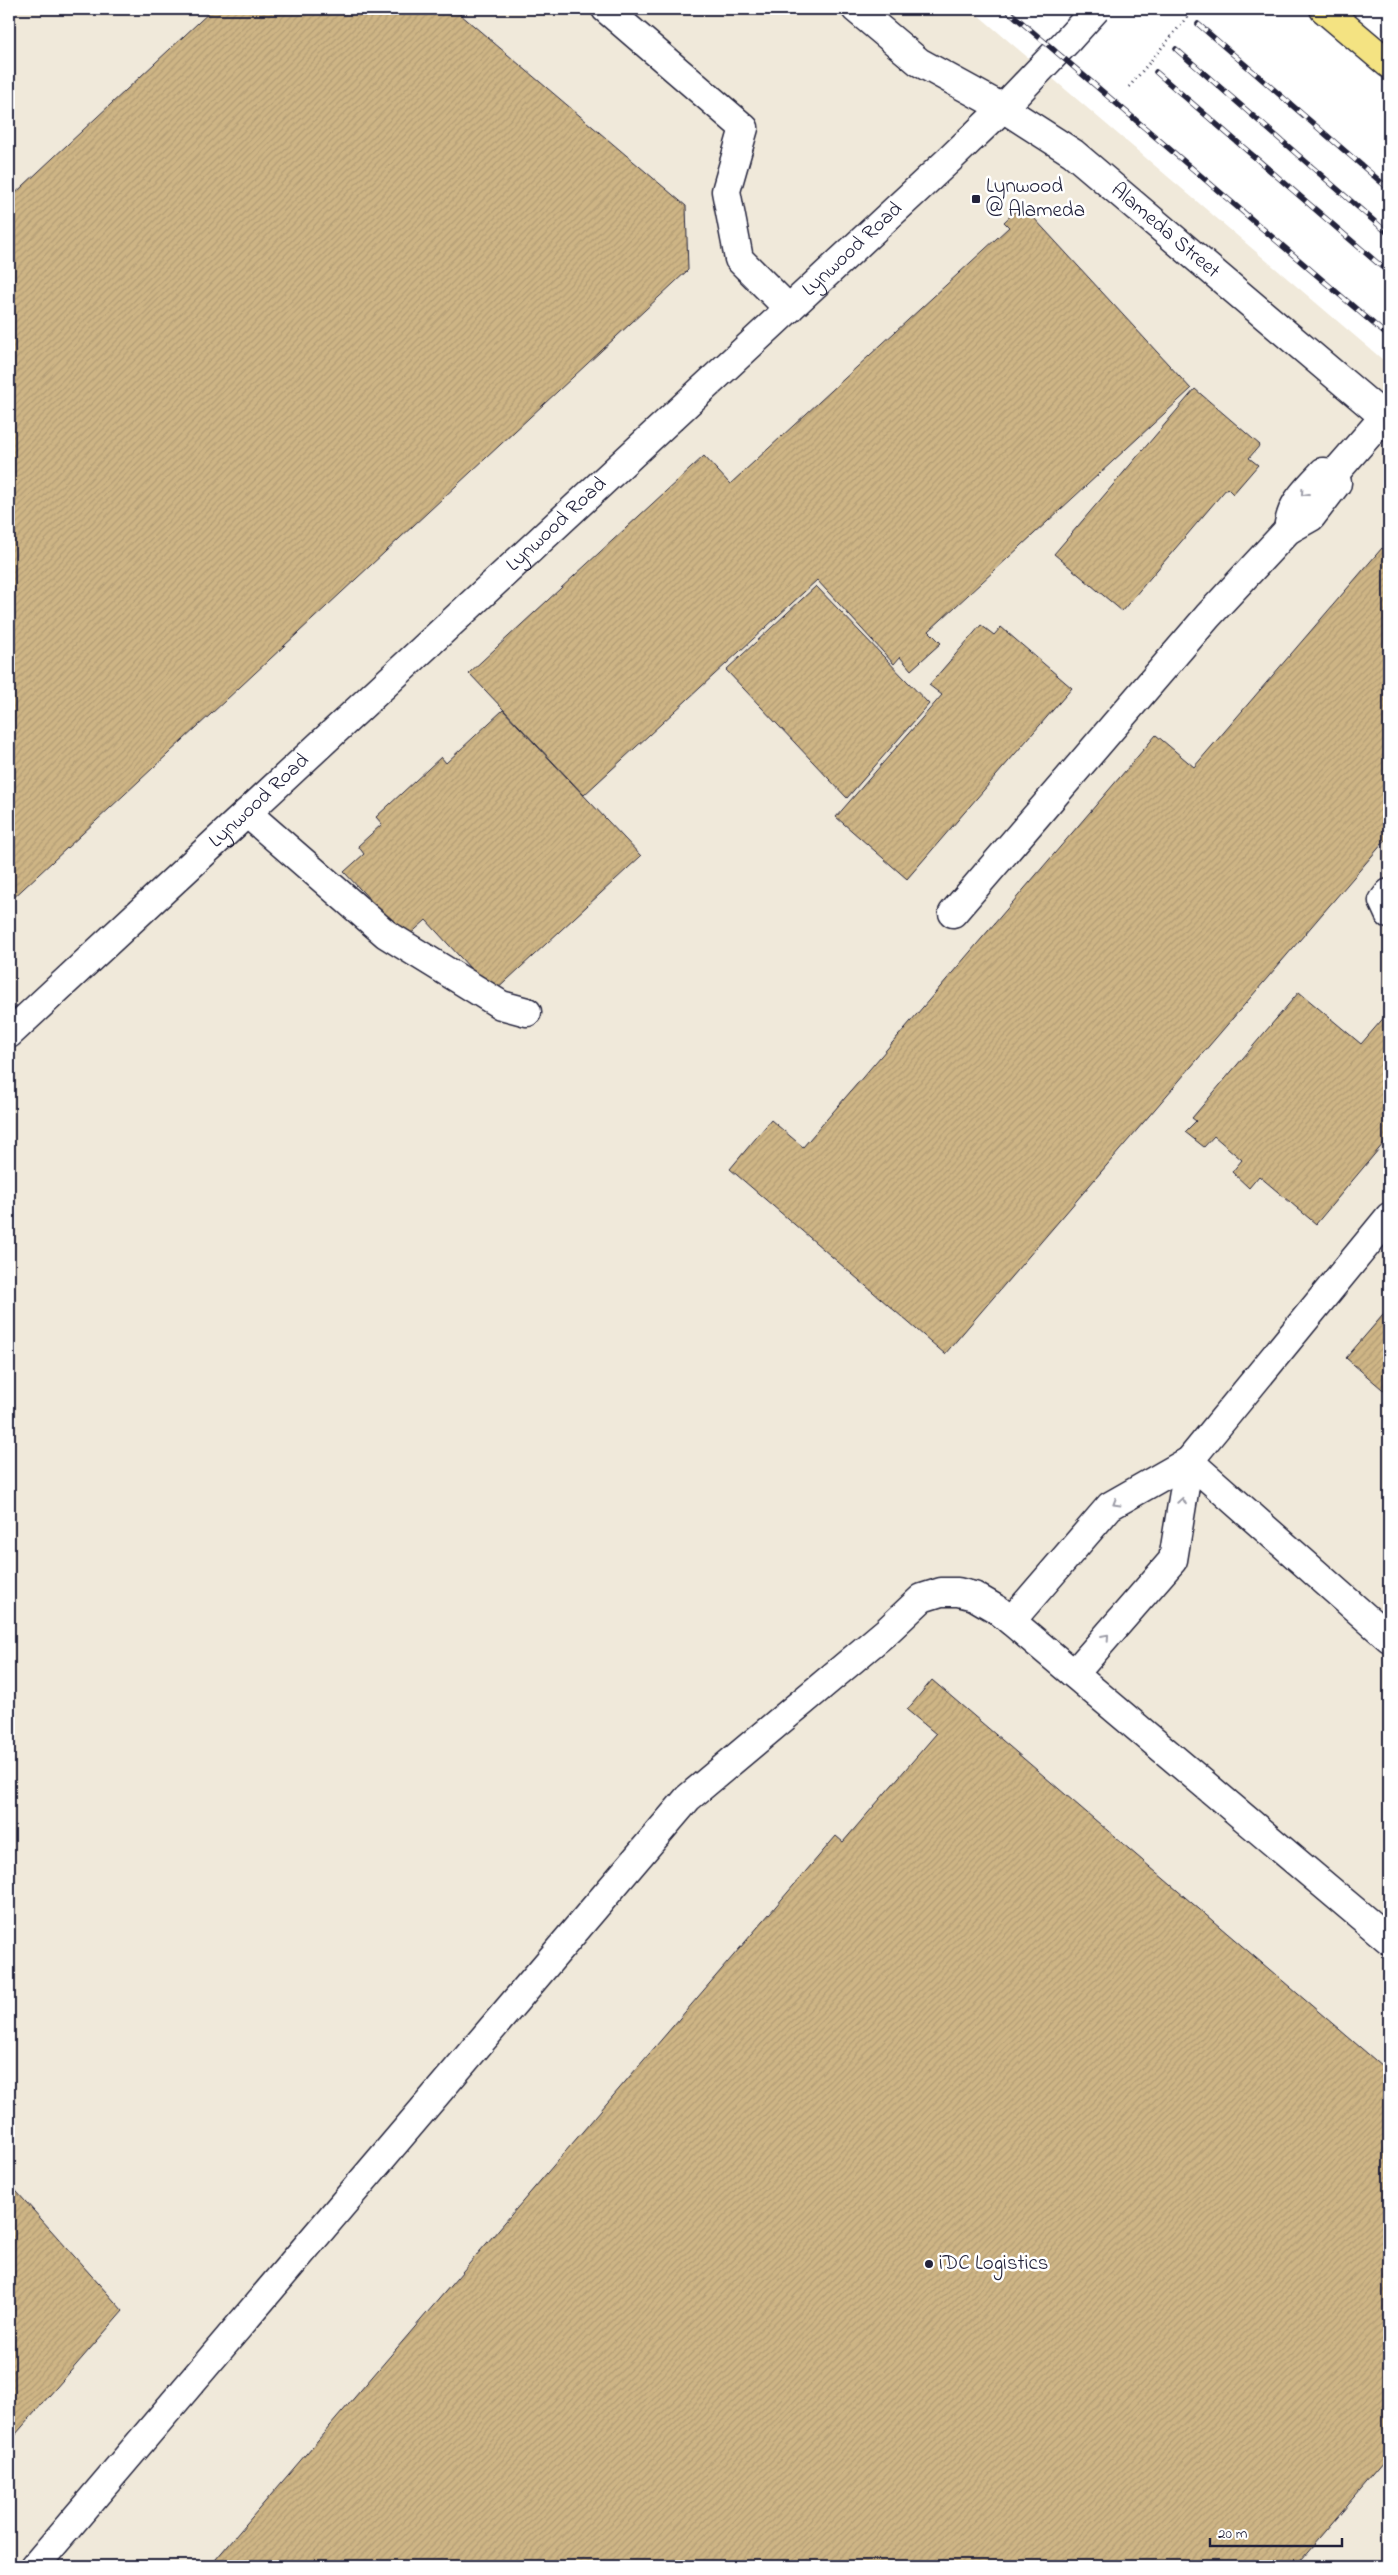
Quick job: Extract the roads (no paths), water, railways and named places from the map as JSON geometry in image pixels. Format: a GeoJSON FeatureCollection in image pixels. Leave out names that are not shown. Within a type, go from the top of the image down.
{"type":"FeatureCollection","features":[{"type":"Feature","properties":{"kind":"main road"},"geometry":{"type":"LineString","coordinates":[[1324,9],[1389,64]]}},
{"type":"Feature","properties":{"kind":"street"},"geometry":{"type":"LineString","coordinates":[[606,9],[744,128],[726,191],[739,259],[789,309]]}},
{"type":"Feature","properties":{"kind":"street","name":"Alameda Street"},"geometry":{"type":"LineString","coordinates":[[856,9],[919,62],[1003,108],[1073,153],[1387,419]]}},
{"type":"Feature","properties":{"kind":"street","name":"Lynwood Road"},"geometry":{"type":"LineString","coordinates":[[9,1034],[1003,108],[1096,9]]}},
{"type":"Feature","properties":{"kind":"street"},"geometry":{"type":"LineString","coordinates":[[953,913],[1208,616],[1288,530],[1290,512],[1296,502],[1323,472],[1335,473],[1387,419]]}},
{"type":"Feature","properties":{"kind":"street"},"geometry":{"type":"LineString","coordinates":[[247,813],[386,934],[501,1005],[527,1012]]}},
{"type":"Feature","properties":{"kind":"street"},"geometry":{"type":"LineString","coordinates":[[1011,1621],[1110,1506],[1189,1461],[1389,1218]]}},
{"type":"Feature","properties":{"kind":"street"},"geometry":{"type":"LineString","coordinates":[[1189,1461],[1389,1638]]}},
{"type":"Feature","properties":{"kind":"street"},"geometry":{"type":"LineString","coordinates":[[1074,1674],[1173,1560],[1189,1461]]}},
{"type":"Feature","properties":{"kind":"street"},"geometry":{"type":"LineString","coordinates":[[36,2566],[688,1798],[887,1631],[913,1604],[922,1598],[940,1592],[958,1592],[974,1596],[989,1604],[1389,1940]]}},
{"type":"Feature","properties":{"kind":"railway"},"geometry":{"type":"LineString","coordinates":[[1006,9],[1389,337]]}},
{"type":"Feature","properties":{"kind":"railway"},"geometry":{"type":"LineString","coordinates":[[1198,24],[1389,189]]}},
{"type":"Feature","properties":{"kind":"railway"},"geometry":{"type":"LineString","coordinates":[[1176,49],[1389,234]]}},
{"type":"Feature","properties":{"kind":"railway"},"geometry":{"type":"LineString","coordinates":[[1156,72],[1389,273]]}},
{"type":"Feature","properties":{"kind":"place","name":"Lynwood @ Alameda"},"geometry":{"type":"Point","coordinates":[976,199]}},
{"type":"Feature","properties":{"kind":"place","name":"iDC Logistics"},"geometry":{"type":"Point","coordinates":[929,2264]}}]}
